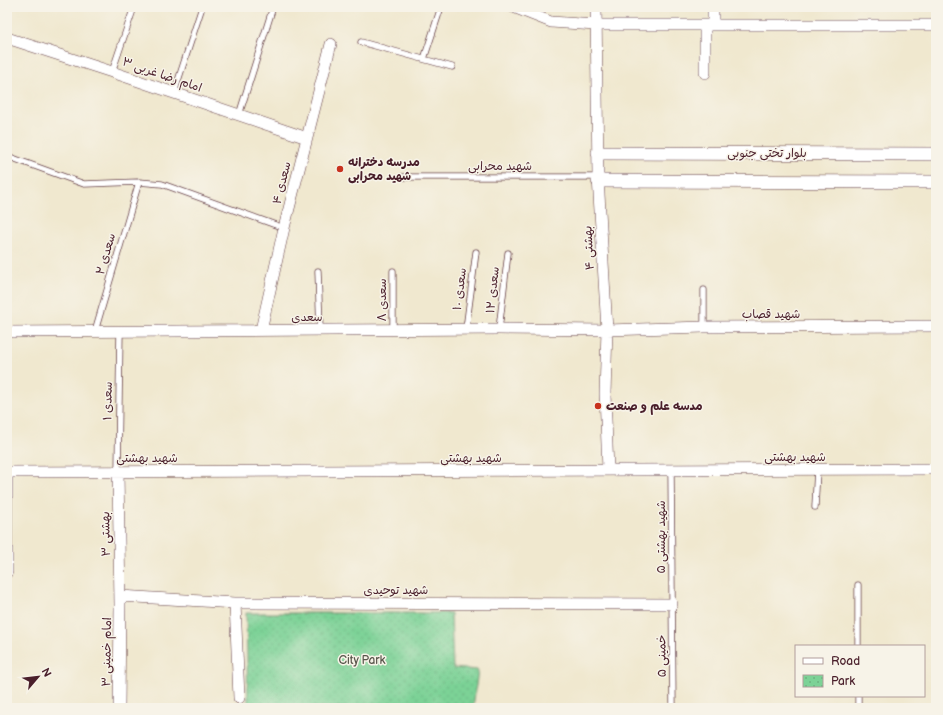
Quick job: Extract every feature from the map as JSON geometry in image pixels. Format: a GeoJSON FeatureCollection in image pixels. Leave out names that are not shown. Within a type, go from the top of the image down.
{"type":"FeatureCollection","features":[{"type":"Feature","properties":{"kind":"street"},"geometry":{"type":"LineString","coordinates":[[513,7],[551,22],[596,25],[936,25]]}},
{"type":"Feature","properties":{"kind":"street","name":"بهشتی ۴"},"geometry":{"type":"LineString","coordinates":[[596,7],[598,179],[607,330],[605,394],[608,470]]}},
{"type":"Feature","properties":{"kind":"street"},"geometry":{"type":"LineString","coordinates":[[705,73],[709,25],[713,7]]}},
{"type":"Feature","properties":{"kind":"street","name":"امام رضا غربی ۳"},"geometry":{"type":"LineString","coordinates":[[7,38],[307,138]]}},
{"type":"Feature","properties":{"kind":"street","name":"سعدی ۴"},"geometry":{"type":"LineString","coordinates":[[261,330],[284,228],[331,44]]}},
{"type":"Feature","properties":{"kind":"street","name":"بلوار تختی جنوبی"},"geometry":{"type":"LineString","coordinates":[[598,153],[936,154]]}},
{"type":"Feature","properties":{"kind":"street"},"geometry":{"type":"LineString","coordinates":[[598,179],[936,182]]}},
{"type":"Feature","properties":{"kind":"street","name":"شهید قصاب"},"geometry":{"type":"LineString","coordinates":[[607,330],[704,327],[936,326]]}},
{"type":"Feature","properties":{"kind":"street","name":"سعدی"},"geometry":{"type":"LineString","coordinates":[[7,332],[394,329],[607,330]]}},
{"type":"Feature","properties":{"kind":"street","name":"شهید بهشتی"},"geometry":{"type":"LineString","coordinates":[[7,472],[936,469]]}},
{"type":"Feature","properties":{"kind":"street","name":"بهشتی ۳"},"geometry":{"type":"LineString","coordinates":[[118,471],[120,596]]}},
{"type":"Feature","properties":{"kind":"street"},"geometry":{"type":"LineString","coordinates":[[7,472],[7,572]]}},
{"type":"Feature","properties":{"kind":"street","name":"شهید توحیدی"},"geometry":{"type":"LineString","coordinates":[[120,596],[235,603],[672,604]]}},
{"type":"Feature","properties":{"kind":"street","name":"امام خمینی ۳"},"geometry":{"type":"LineString","coordinates":[[119,708],[120,596]]}},
{"type":"Feature","properties":{"kind":"street"},"geometry":{"type":"LineString","coordinates":[[235,603],[239,698]]}},
{"type":"Feature","properties":{"kind":"lane"},"geometry":{"type":"LineString","coordinates":[[112,72],[134,7]]}},
{"type":"Feature","properties":{"kind":"lane"},"geometry":{"type":"LineString","coordinates":[[174,93],[202,7]]}},
{"type":"Feature","properties":{"kind":"lane"},"geometry":{"type":"LineString","coordinates":[[238,115],[273,7]]}},
{"type":"Feature","properties":{"kind":"lane"},"geometry":{"type":"LineString","coordinates":[[424,59],[441,7]]}},
{"type":"Feature","properties":{"kind":"lane"},"geometry":{"type":"LineString","coordinates":[[361,42],[452,67]]}},
{"type":"Feature","properties":{"kind":"lane"},"geometry":{"type":"LineString","coordinates":[[7,156],[84,184],[139,182],[162,184],[284,228]]}},
{"type":"Feature","properties":{"kind":"lane","name":"شهید محرابی"},"geometry":{"type":"LineString","coordinates":[[402,177],[598,179]]}},
{"type":"Feature","properties":{"kind":"lane","name":"سعدی ۲"},"geometry":{"type":"LineString","coordinates":[[95,331],[139,182]]}},
{"type":"Feature","properties":{"kind":"lane","name":"سعدی ۱۰"},"geometry":{"type":"LineString","coordinates":[[466,329],[476,252]]}},
{"type":"Feature","properties":{"kind":"lane","name":"سعدی ۱۲"},"geometry":{"type":"LineString","coordinates":[[499,329],[508,253]]}},
{"type":"Feature","properties":{"kind":"lane"},"geometry":{"type":"LineString","coordinates":[[318,271],[320,330]]}},
{"type":"Feature","properties":{"kind":"lane","name":"سعدی ۸"},"geometry":{"type":"LineString","coordinates":[[393,271],[394,329]]}},
{"type":"Feature","properties":{"kind":"lane"},"geometry":{"type":"LineString","coordinates":[[704,290],[704,327]]}},
{"type":"Feature","properties":{"kind":"lane","name":"سعدی ۱"},"geometry":{"type":"LineString","coordinates":[[118,471],[120,331]]}},
{"type":"Feature","properties":{"kind":"lane","name":"شهید بهشتی ۵"},"geometry":{"type":"LineString","coordinates":[[671,470],[672,604]]}},
{"type":"Feature","properties":{"kind":"lane"},"geometry":{"type":"LineString","coordinates":[[815,507],[817,470]]}},
{"type":"Feature","properties":{"kind":"lane"},"geometry":{"type":"LineString","coordinates":[[858,585],[858,645]]}},
{"type":"Feature","properties":{"kind":"lane","name":"خمینی ۵"},"geometry":{"type":"LineString","coordinates":[[672,604],[673,708]]}},
{"type":"Feature","properties":{"kind":"lane"},"geometry":{"type":"LineString","coordinates":[[858,697],[858,708]]}},
{"type":"Feature","properties":{"kind":"green space","name":"City Park"},"geometry":{"type":"Polygon","coordinates":[[[246,613],[451,613],[453,668],[478,670],[473,708],[248,708],[246,613]]]}},
{"type":"Feature","properties":{"kind":"place","name":"مدرسه دخترانه شهید محرابی"},"geometry":{"type":"Point","coordinates":[340,169]}},
{"type":"Feature","properties":{"kind":"place","name":"مدسه علم و صنعت"},"geometry":{"type":"Point","coordinates":[598,406]}}]}
